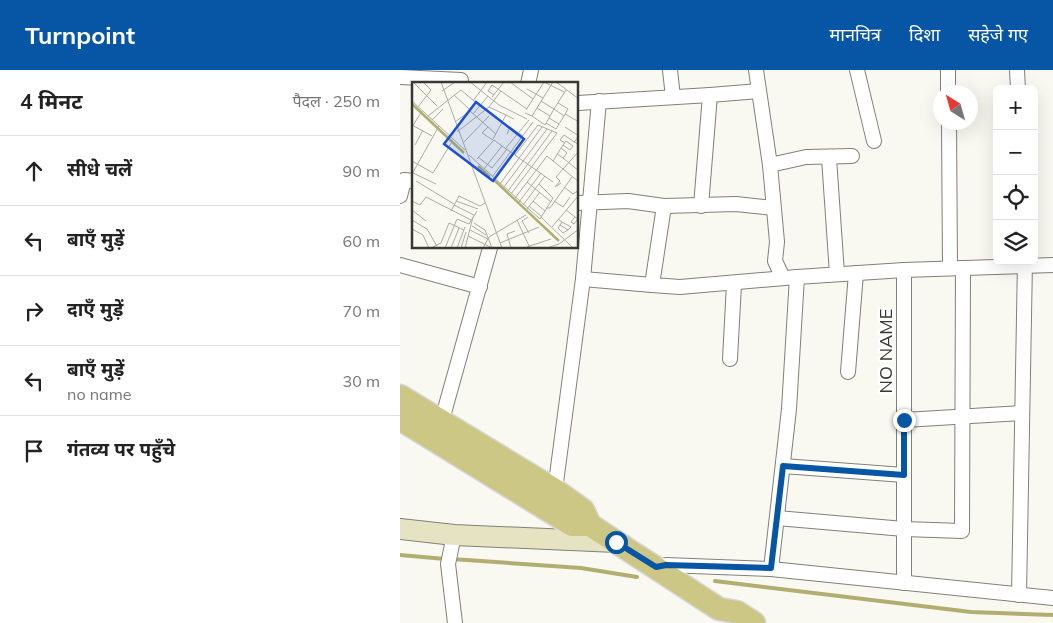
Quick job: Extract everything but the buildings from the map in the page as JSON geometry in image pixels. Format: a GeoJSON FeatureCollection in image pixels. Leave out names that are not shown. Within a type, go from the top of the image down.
{"type":"FeatureCollection","features":[{"type":"Feature","properties":{"kind":"main road"},"geometry":{"type":"LineString","coordinates":[[400,396],[438,432],[572,525],[590,525]]}},
{"type":"Feature","properties":{"kind":"main road"},"geometry":{"type":"LineString","coordinates":[[400,419],[438,432],[555,490],[583,510],[590,525],[656,567],[721,616],[737,612],[754,623]]}},
{"type":"Feature","properties":{"kind":"street"},"geometry":{"type":"LineString","coordinates":[[670,70],[672,97]]}},
{"type":"Feature","properties":{"kind":"street"},"geometry":{"type":"LineString","coordinates":[[756,70],[770,165],[777,242],[775,261],[783,278]]}},
{"type":"Feature","properties":{"kind":"street"},"geometry":{"type":"LineString","coordinates":[[858,70],[874,141]]}},
{"type":"Feature","properties":{"kind":"street"},"geometry":{"type":"LineString","coordinates":[[948,70],[948,85]]}},
{"type":"Feature","properties":{"kind":"street"},"geometry":{"type":"LineString","coordinates":[[1018,70],[1018,85]]}},
{"type":"Feature","properties":{"kind":"street"},"geometry":{"type":"LineString","coordinates":[[400,78],[461,78]]}},
{"type":"Feature","properties":{"kind":"street"},"geometry":{"type":"LineString","coordinates":[[579,103],[759,91]]}},
{"type":"Feature","properties":{"kind":"street"},"geometry":{"type":"LineString","coordinates":[[701,206],[710,95]]}},
{"type":"Feature","properties":{"kind":"street"},"geometry":{"type":"LineString","coordinates":[[555,490],[583,279],[584,203],[599,101]]}},
{"type":"Feature","properties":{"kind":"street"},"geometry":{"type":"LineString","coordinates":[[776,518],[904,529],[962,531],[961,417],[949,130]]}},
{"type":"Feature","properties":{"kind":"street"},"geometry":{"type":"LineString","coordinates":[[770,165],[806,157],[852,156]]}},
{"type":"Feature","properties":{"kind":"street"},"geometry":{"type":"LineString","coordinates":[[829,158],[837,274]]}},
{"type":"Feature","properties":{"kind":"street"},"geometry":{"type":"LineString","coordinates":[[400,196],[404,180],[412,181]]}},
{"type":"Feature","properties":{"kind":"street"},"geometry":{"type":"LineString","coordinates":[[584,203],[628,202],[664,206],[736,204],[774,208]]}},
{"type":"Feature","properties":{"kind":"street"},"geometry":{"type":"LineString","coordinates":[[652,285],[664,206]]}},
{"type":"Feature","properties":{"kind":"street"},"geometry":{"type":"LineString","coordinates":[[438,432],[490,249]]}},
{"type":"Feature","properties":{"kind":"street"},"geometry":{"type":"LineString","coordinates":[[400,265],[480,287]]}},
{"type":"Feature","properties":{"kind":"street"},"geometry":{"type":"LineString","coordinates":[[583,279],[680,287],[734,284],[742,280],[1008,265]]}},
{"type":"Feature","properties":{"kind":"street"},"geometry":{"type":"LineString","coordinates":[[1019,595],[1025,265]]}},
{"type":"Feature","properties":{"kind":"street"},"geometry":{"type":"LineString","coordinates":[[1038,265],[1053,266]]}},
{"type":"Feature","properties":{"kind":"street","name":"NO NAME"},"geometry":{"type":"LineString","coordinates":[[904,270],[904,582]]}},
{"type":"Feature","properties":{"kind":"street"},"geometry":{"type":"LineString","coordinates":[[848,372],[856,273]]}},
{"type":"Feature","properties":{"kind":"street"},"geometry":{"type":"LineString","coordinates":[[771,568],[789,409],[798,277]]}},
{"type":"Feature","properties":{"kind":"street"},"geometry":{"type":"LineString","coordinates":[[730,359],[734,284]]}},
{"type":"Feature","properties":{"kind":"street"},"geometry":{"type":"LineString","coordinates":[[904,420],[1021,413]]}},
{"type":"Feature","properties":{"kind":"street"},"geometry":{"type":"LineString","coordinates":[[783,466],[904,475]]}},
{"type":"Feature","properties":{"kind":"street"},"geometry":{"type":"LineString","coordinates":[[400,529],[454,535],[616,542]]}},
{"type":"Feature","properties":{"kind":"street"},"geometry":{"type":"LineString","coordinates":[[454,535],[448,564],[454,623]]}},
{"type":"Feature","properties":{"kind":"street"},"geometry":{"type":"LineString","coordinates":[[656,567],[666,565],[771,568],[1053,598]]}},
{"type":"Feature","properties":{"kind":"waterway"},"geometry":{"type":"LineString","coordinates":[[400,555],[445,559]]}},
{"type":"Feature","properties":{"kind":"waterway"},"geometry":{"type":"LineString","coordinates":[[452,559],[581,568],[637,577]]}},
{"type":"Feature","properties":{"kind":"waterway"},"geometry":{"type":"LineString","coordinates":[[715,581],[971,612],[1053,615]]}},
{"type":"Feature","properties":{"kind":"route"},"geometry":{"type":"LineString","coordinates":[[616,542],[656,567],[666,565],[771,568],[783,466],[904,475],[904,420]]}}]}
